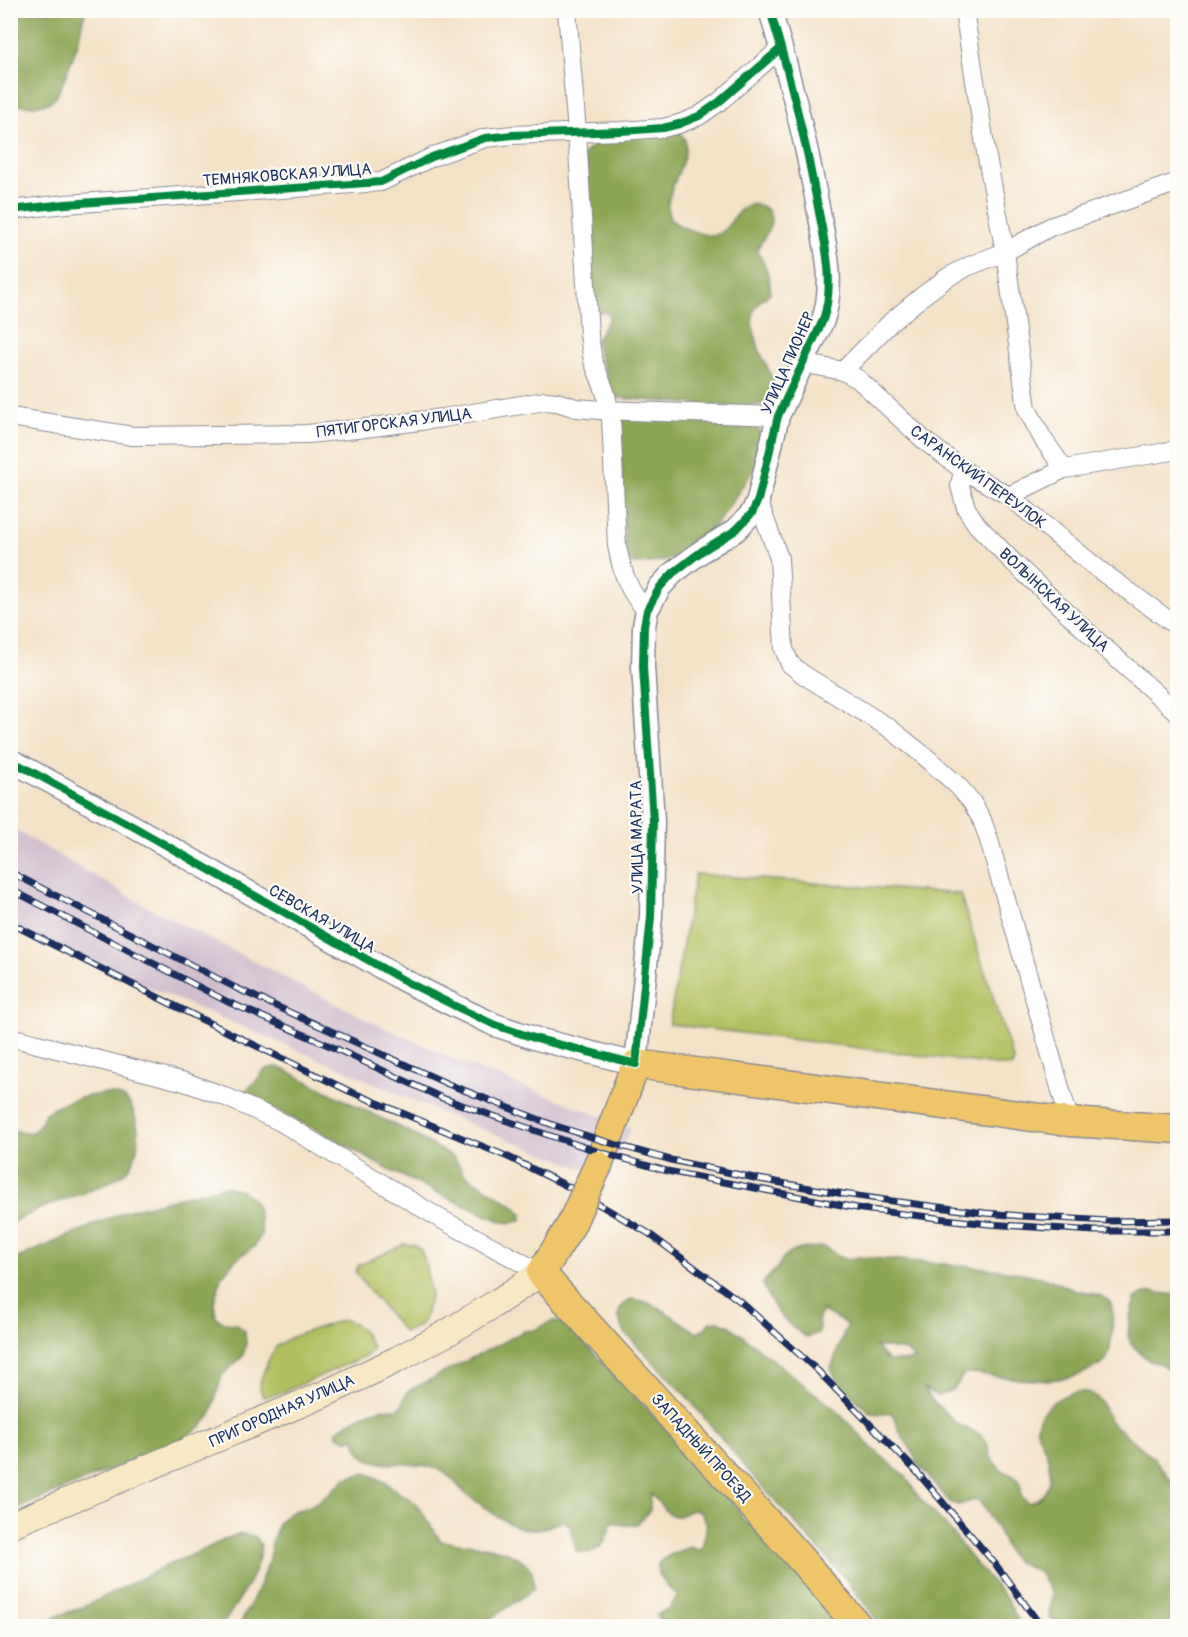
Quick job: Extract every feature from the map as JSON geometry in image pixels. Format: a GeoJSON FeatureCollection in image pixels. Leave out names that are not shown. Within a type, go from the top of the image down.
{"type":"FeatureCollection","features":[{"type":"Feature","properties":{"kind":"main road"},"geometry":{"type":"LineString","coordinates":[[541,1273],[571,1225],[598,1165],[636,1064],[1070,1122],[1178,1129]]}},
{"type":"Feature","properties":{"kind":"main road","name":"ПРИГОРОДНАЯ УЛИЦА"},"geometry":{"type":"LineString","coordinates":[[10,1525],[322,1395],[396,1360],[445,1334],[541,1273]]}},
{"type":"Feature","properties":{"kind":"main road","name":"ЗАПАДНЫЙ ПРОЕЗД"},"geometry":{"type":"LineString","coordinates":[[541,1273],[800,1557],[858,1626]]}},
{"type":"Feature","properties":{"kind":"street"},"geometry":{"type":"LineString","coordinates":[[567,10],[590,351],[605,391],[609,411],[617,546],[621,565],[632,592],[647,610]]}},
{"type":"Feature","properties":{"kind":"street","name":"УЛИЦА ПИОНЕР"},"geometry":{"type":"LineString","coordinates":[[647,610],[660,587],[673,573],[702,551],[736,530],[752,513],[758,500],[778,416],[827,307],[829,276],[811,171],[770,10]]}},
{"type":"Feature","properties":{"kind":"street"},"geometry":{"type":"LineString","coordinates":[[964,10],[980,117],[1005,252],[1027,409],[1043,439],[1064,469]]}},
{"type":"Feature","properties":{"kind":"street","name":"ТЕМНЯКОВСКАЯ УЛИЦА"},"geometry":{"type":"LineString","coordinates":[[10,210],[381,182],[432,157],[485,138],[663,128],[699,116],[737,87],[781,48]]}},
{"type":"Feature","properties":{"kind":"street"},"geometry":{"type":"LineString","coordinates":[[843,371],[891,322],[948,277],[1005,252],[1050,227],[1178,182]]}},
{"type":"Feature","properties":{"kind":"street","name":"САРАНСКИЙ ПЕРЕУЛОК"},"geometry":{"type":"LineString","coordinates":[[802,363],[843,371],[858,379],[925,441],[963,470],[1009,496],[1098,569],[1178,627]]}},
{"type":"Feature","properties":{"kind":"street","name":"ПЯТИГОРСКАЯ УЛИЦА"},"geometry":{"type":"LineString","coordinates":[[10,417],[133,436],[308,434],[443,418],[545,401],[576,408],[609,411],[778,416]]}},
{"type":"Feature","properties":{"kind":"street"},"geometry":{"type":"LineString","coordinates":[[1009,496],[1064,469],[1178,450]]}},
{"type":"Feature","properties":{"kind":"street","name":"ВОЛЫНСКАЯ УЛИЦА"},"geometry":{"type":"LineString","coordinates":[[963,470],[960,486],[966,508],[977,525],[1097,641],[1178,713]]}},
{"type":"Feature","properties":{"kind":"street"},"geometry":{"type":"LineString","coordinates":[[758,500],[778,558],[784,648],[790,664],[890,728],[927,758],[958,786],[971,801],[982,820],[1070,1122]]}},
{"type":"Feature","properties":{"kind":"street","name":"УЛИЦА МАРАТА"},"geometry":{"type":"LineString","coordinates":[[636,1064],[651,917],[653,821],[643,667],[643,633],[647,610]]}},
{"type":"Feature","properties":{"kind":"street","name":"СЕВСКАЯ УЛИЦА"},"geometry":{"type":"LineString","coordinates":[[10,760],[134,827],[405,981],[457,1007],[495,1025],[537,1039],[636,1064]]}},
{"type":"Feature","properties":{"kind":"street"},"geometry":{"type":"LineString","coordinates":[[10,1037],[185,1082],[224,1096],[281,1122],[440,1218],[541,1273]]}},
{"type":"Feature","properties":{"kind":"shaded area"},"geometry":{"type":"Polygon","coordinates":[[[10,827],[146,906],[366,1019],[458,1061],[631,1128],[609,1179],[434,1110],[11,929],[10,827]]]}},
{"type":"Feature","properties":{"kind":"green space"},"geometry":{"type":"Polygon","coordinates":[[[10,11],[86,11],[77,46],[63,83],[55,98],[48,103],[34,106],[11,104],[10,11]]]}},
{"type":"Feature","properties":{"kind":"green space"},"geometry":{"type":"Polygon","coordinates":[[[680,132],[685,140],[686,149],[668,203],[668,212],[675,223],[699,233],[715,235],[726,228],[739,211],[750,205],[764,207],[771,217],[768,232],[757,250],[769,276],[770,293],[754,310],[752,323],[759,349],[773,380],[771,398],[765,404],[736,407],[618,398],[613,395],[595,342],[610,317],[606,312],[594,312],[581,157],[601,142],[614,138],[680,132]]]}},
{"type":"Feature","properties":{"kind":"green space"},"geometry":{"type":"Polygon","coordinates":[[[626,418],[749,422],[757,428],[761,435],[755,468],[720,520],[699,542],[684,553],[670,559],[633,564],[625,552],[620,420],[626,418]]]}},
{"type":"Feature","properties":{"kind":"green space"},"geometry":{"type":"Polygon","coordinates":[[[695,874],[960,894],[1014,1062],[1011,1067],[669,1024],[695,874]]]}},
{"type":"Feature","properties":{"kind":"green space"},"geometry":{"type":"Polygon","coordinates":[[[277,1067],[407,1131],[455,1158],[464,1174],[516,1207],[522,1215],[521,1220],[512,1223],[504,1222],[485,1215],[387,1169],[331,1137],[243,1093],[265,1070],[277,1067]]]}},
{"type":"Feature","properties":{"kind":"green space"},"geometry":{"type":"Polygon","coordinates":[[[117,1095],[128,1101],[135,1116],[138,1146],[130,1167],[109,1183],[11,1222],[11,1130],[32,1132],[39,1126],[45,1113],[52,1109],[82,1097],[117,1095]]]}},
{"type":"Feature","properties":{"kind":"green space"},"geometry":{"type":"Polygon","coordinates":[[[224,1186],[243,1192],[253,1200],[262,1233],[255,1246],[235,1260],[221,1277],[214,1302],[216,1317],[224,1323],[236,1324],[245,1331],[246,1344],[243,1356],[222,1375],[211,1415],[202,1426],[179,1441],[11,1511],[11,1261],[126,1211],[224,1186]]]}},
{"type":"Feature","properties":{"kind":"green space"},"geometry":{"type":"Polygon","coordinates":[[[404,1244],[414,1245],[421,1250],[431,1294],[424,1320],[419,1326],[404,1332],[355,1272],[359,1265],[404,1244]]]}},
{"type":"Feature","properties":{"kind":"green space"},"geometry":{"type":"Polygon","coordinates":[[[825,1247],[843,1259],[858,1257],[903,1260],[1021,1273],[1048,1279],[1108,1300],[1113,1314],[1110,1351],[1105,1361],[1093,1368],[1080,1374],[1050,1380],[963,1374],[954,1388],[938,1396],[924,1388],[932,1400],[957,1424],[981,1435],[988,1445],[991,1458],[1001,1470],[1014,1476],[1020,1483],[1022,1497],[1029,1503],[1043,1495],[1049,1481],[1048,1457],[1037,1431],[1043,1412],[1057,1399],[1075,1392],[1096,1396],[1113,1424],[1155,1460],[1177,1489],[1179,1500],[1177,1626],[1057,1626],[1049,1616],[1052,1594],[1039,1572],[1017,1562],[1009,1554],[996,1527],[978,1499],[958,1505],[950,1502],[917,1463],[891,1413],[871,1413],[838,1383],[831,1369],[848,1325],[822,1310],[818,1321],[820,1329],[818,1333],[807,1337],[792,1327],[774,1307],[763,1283],[784,1257],[803,1249],[825,1247]],[[875,1346],[888,1361],[914,1359],[907,1351],[875,1346]]]}},
{"type":"Feature","properties":{"kind":"green space"},"geometry":{"type":"Polygon","coordinates":[[[1151,1292],[1177,1295],[1177,1372],[1149,1361],[1131,1344],[1128,1335],[1135,1299],[1151,1292]]]}},
{"type":"Feature","properties":{"kind":"green space"},"geometry":{"type":"Polygon","coordinates":[[[631,1299],[658,1307],[697,1333],[710,1322],[718,1321],[730,1326],[836,1410],[871,1447],[905,1476],[918,1496],[1007,1599],[1021,1626],[881,1626],[845,1578],[752,1475],[683,1392],[626,1334],[619,1314],[622,1306],[631,1299]]]}},
{"type":"Feature","properties":{"kind":"green space"},"geometry":{"type":"Polygon","coordinates":[[[343,1320],[358,1326],[365,1334],[373,1348],[368,1355],[281,1393],[263,1397],[260,1387],[261,1377],[277,1346],[299,1335],[343,1320]]]}},
{"type":"Feature","properties":{"kind":"green space"},"geometry":{"type":"Polygon","coordinates":[[[552,1321],[563,1323],[572,1330],[737,1508],[744,1521],[767,1534],[849,1626],[769,1626],[765,1621],[753,1622],[751,1626],[726,1626],[726,1622],[716,1619],[709,1620],[701,1626],[664,1626],[657,1615],[669,1608],[678,1596],[660,1576],[659,1563],[690,1547],[697,1550],[702,1549],[707,1524],[700,1512],[693,1510],[673,1516],[650,1494],[650,1510],[637,1525],[612,1522],[601,1546],[591,1552],[576,1551],[570,1526],[563,1520],[541,1529],[513,1525],[467,1495],[442,1471],[424,1466],[374,1461],[361,1454],[355,1438],[348,1440],[337,1436],[337,1431],[357,1418],[380,1409],[399,1408],[408,1391],[524,1331],[535,1330],[552,1321]]]}},
{"type":"Feature","properties":{"kind":"green space"},"geometry":{"type":"Polygon","coordinates":[[[366,1473],[385,1482],[416,1503],[441,1541],[477,1545],[515,1555],[531,1570],[534,1589],[489,1620],[473,1626],[239,1626],[268,1563],[278,1524],[290,1512],[306,1508],[321,1500],[346,1478],[366,1473]]]}},
{"type":"Feature","properties":{"kind":"green space"},"geometry":{"type":"Polygon","coordinates":[[[241,1534],[254,1536],[261,1545],[259,1556],[252,1577],[222,1626],[43,1626],[57,1616],[84,1607],[170,1564],[241,1534]]]}},
{"type":"Feature","properties":{"kind":"railway"},"geometry":{"type":"LineString","coordinates":[[10,872],[236,988],[448,1084],[553,1125],[607,1142],[671,1160],[759,1179],[892,1201],[1022,1216],[1109,1221],[1178,1220]]}},
{"type":"Feature","properties":{"kind":"railway"},"geometry":{"type":"LineString","coordinates":[[10,889],[228,1002],[442,1098],[603,1153],[667,1171],[862,1209],[988,1224],[1095,1231],[1178,1231]]}},
{"type":"Feature","properties":{"kind":"railway"},"geometry":{"type":"LineString","coordinates":[[10,923],[349,1091],[508,1157],[569,1187],[648,1233],[741,1302],[818,1371],[917,1472],[996,1565],[1041,1626]]}},
{"type":"Feature","properties":{"kind":"cycle path"},"geometry":{"type":"LineString","coordinates":[[10,760],[134,827],[405,981],[457,1007],[495,1025],[537,1039],[636,1064],[651,917],[653,821],[643,667],[644,626],[647,610],[660,587],[673,573],[702,551],[736,530],[752,513],[758,500],[778,416],[823,320],[829,291],[828,261],[802,129],[770,10]]}},
{"type":"Feature","properties":{"kind":"cycle path"},"geometry":{"type":"LineString","coordinates":[[10,210],[381,182],[432,157],[485,138],[663,128],[699,116],[719,102],[781,48]]}}]}
